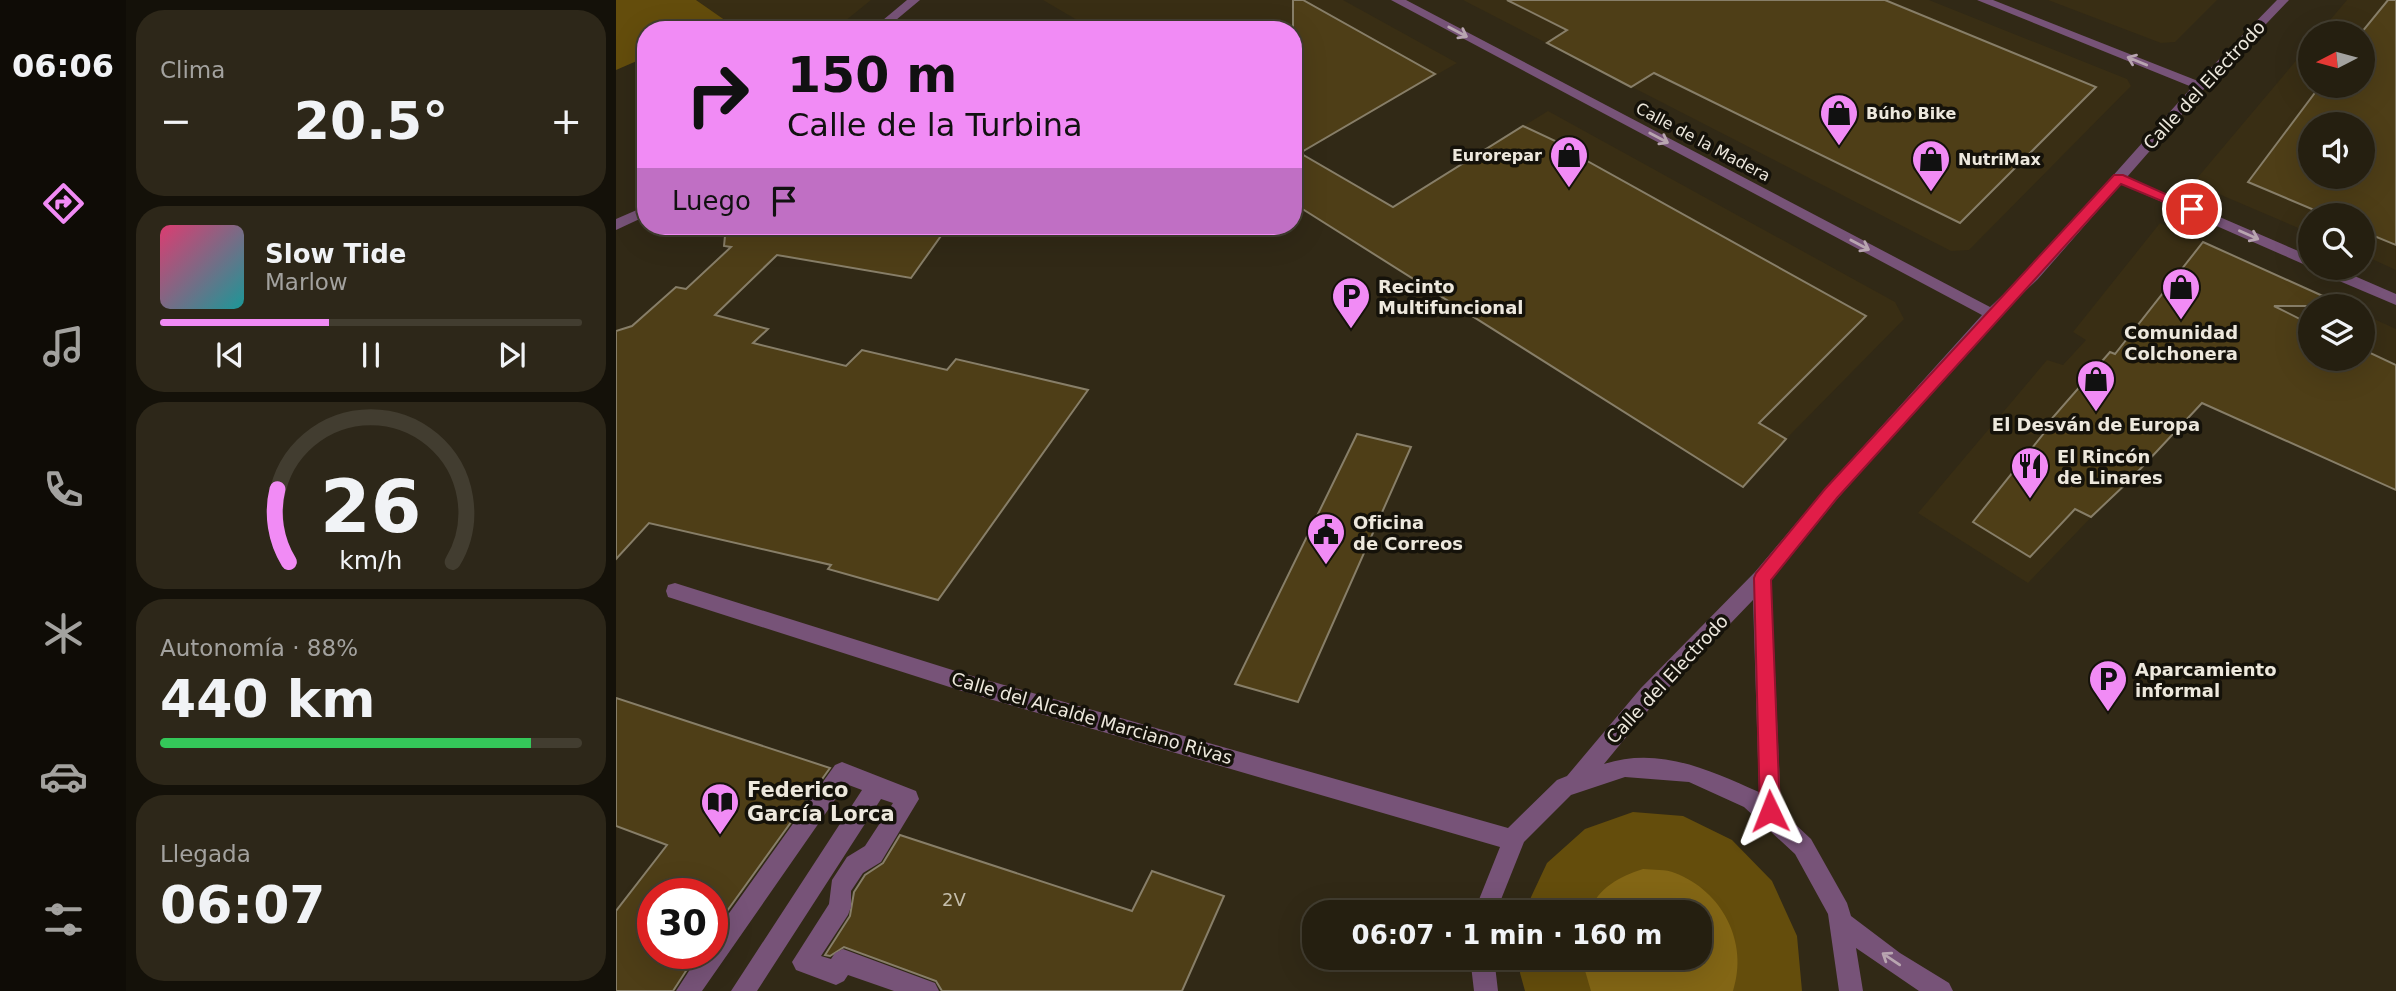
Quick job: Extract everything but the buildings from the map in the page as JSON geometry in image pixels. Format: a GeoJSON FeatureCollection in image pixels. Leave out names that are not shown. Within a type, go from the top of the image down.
{"type":"FeatureCollection","features":[{"type":"Feature","properties":{"kind":"street"},"geometry":{"type":"LineString","coordinates":[[888,21],[914,0]]}},
{"type":"Feature","properties":{"kind":"street","name":"Calle de la Madera"},"geometry":{"type":"LineString","coordinates":[[1397,0],[1992,314]]}},
{"type":"Feature","properties":{"kind":"street"},"geometry":{"type":"LineString","coordinates":[[1983,0],[2200,86]]}},
{"type":"Feature","properties":{"kind":"street","name":"Calle del Electrodo"},"geometry":{"type":"LineString","coordinates":[[1575,783],[1648,695],[1762,578],[1831,494],[1992,314],[2033,275],[2200,86],[2283,0]]}},
{"type":"Feature","properties":{"kind":"street"},"geometry":{"type":"LineString","coordinates":[[2119,178],[2298,257]]}},
{"type":"Feature","properties":{"kind":"street"},"geometry":{"type":"LineString","coordinates":[[616,225],[637,214]]}},
{"type":"Feature","properties":{"kind":"street"},"geometry":{"type":"LineString","coordinates":[[2350,280],[2396,300]]}},
{"type":"Feature","properties":{"kind":"street"},"geometry":{"type":"LineString","coordinates":[[1762,578],[1770,811]]}},
{"type":"Feature","properties":{"kind":"street","name":"Calle del Alcalde Marciano Rivas"},"geometry":{"type":"LineString","coordinates":[[675,591],[962,682],[1512,840]]}},
{"type":"Feature","properties":{"kind":"street"},"geometry":{"type":"LineString","coordinates":[[1487,900],[1491,881],[1512,840],[1540,806],[1575,783],[1614,769],[1655,765],[1697,772],[1735,787],[1770,811],[1801,843],[1825,881],[1843,924],[1851,991]]}},
{"type":"Feature","properties":{"kind":"street"},"geometry":{"type":"LineString","coordinates":[[688,991],[842,772],[908,799],[873,854],[855,865],[840,888],[840,907],[804,962],[836,973],[843,961],[927,991]]}},
{"type":"Feature","properties":{"kind":"street"},"geometry":{"type":"LineString","coordinates":[[743,991],[877,786]]}},
{"type":"Feature","properties":{"kind":"street"},"geometry":{"type":"LineString","coordinates":[[1843,924],[1892,961],[1941,991]]}},
{"type":"Feature","properties":{"kind":"street"},"geometry":{"type":"LineString","coordinates":[[1484,970],[1486,991]]}},
{"type":"Feature","properties":{"kind":"shaded area"},"geometry":{"type":"Polygon","coordinates":[[[616,0],[696,0],[726,21],[637,21],[637,61],[616,70],[616,0]]]}},
{"type":"Feature","properties":{"kind":"shaded area"},"geometry":{"type":"Polygon","coordinates":[[[696,0],[871,0],[845,21],[726,21],[696,0]]]}},
{"type":"Feature","properties":{"kind":"shaded area"},"geometry":{"type":"Polygon","coordinates":[[[1043,0],[1343,0],[1457,63],[1302,152],[1302,21],[1079,21],[1043,0]]]}},
{"type":"Feature","properties":{"kind":"shaded area"},"geometry":{"type":"Polygon","coordinates":[[[1463,0],[1929,0],[2127,79],[2131,86],[1969,250],[1951,251],[1463,0]]]}},
{"type":"Feature","properties":{"kind":"shaded area"},"geometry":{"type":"Polygon","coordinates":[[[2048,0],[2217,0],[2175,42],[2161,43],[2048,0]]]}},
{"type":"Feature","properties":{"kind":"shaded area"},"geometry":{"type":"Polygon","coordinates":[[[2347,0],[2396,0],[2396,270],[2375,260],[2375,203],[2298,203],[2298,228],[2193,183],[2298,58],[2298,98],[2375,98],[2375,21],[2329,21],[2347,0]]]}},
{"type":"Feature","properties":{"kind":"shaded area"},"geometry":{"type":"Polygon","coordinates":[[[1548,111],[1895,302],[1904,319],[1786,439],[1393,207],[1548,111]]]}},
{"type":"Feature","properties":{"kind":"shaded area"},"geometry":{"type":"Polygon","coordinates":[[[2160,223],[2318,294],[2298,294],[2298,371],[2375,371],[2375,319],[2396,329],[2396,490],[2201,403],[2028,583],[1918,513],[2047,360],[2063,365],[2086,340],[2073,332],[2160,223]]]}},
{"type":"Feature","properties":{"kind":"shaded area"},"geometry":{"type":"Polygon","coordinates":[[[1633,812],[1683,816],[1732,840],[1772,881],[1797,936],[1802,991],[1525,991],[1520,970],[1712,970],[1712,900],[1530,900],[1547,863],[1585,829],[1633,812]]]}},
{"type":"Feature","properties":{"kind":"shaded area"},"geometry":{"type":"Polygon","coordinates":[[[1643,869],[1664,870],[1692,881],[1706,892],[1728,920],[1734,937],[1737,973],[1733,991],[1591,991],[1585,970],[1712,970],[1712,900],[1595,900],[1611,884],[1643,869]]]}},
{"type":"Feature","properties":{"kind":"place","name":"Búho Bike"},"geometry":{"type":"Point","coordinates":[1839,147]}},
{"type":"Feature","properties":{"kind":"place","name":"Eurorepar"},"geometry":{"type":"Point","coordinates":[1569,189]}},
{"type":"Feature","properties":{"kind":"place","name":"NutriMax"},"geometry":{"type":"Point","coordinates":[1931,193]}},
{"type":"Feature","properties":{"kind":"place","name":"Comunidad Colchonera"},"geometry":{"type":"Point","coordinates":[2181,321]}},
{"type":"Feature","properties":{"kind":"place","name":"Recinto Multifuncional"},"geometry":{"type":"Point","coordinates":[1351,330]}},
{"type":"Feature","properties":{"kind":"place","name":"El Desván de Europa"},"geometry":{"type":"Point","coordinates":[2096,413]}},
{"type":"Feature","properties":{"kind":"place","name":"El Rincón de Linares"},"geometry":{"type":"Point","coordinates":[2030,500]}},
{"type":"Feature","properties":{"kind":"place","name":"Oficina de Correos"},"geometry":{"type":"Point","coordinates":[1326,566]}},
{"type":"Feature","properties":{"kind":"place","name":"Aparcamiento informal"},"geometry":{"type":"Point","coordinates":[2108,713]}},
{"type":"Feature","properties":{"kind":"place","name":"Federico García Lorca"},"geometry":{"type":"Point","coordinates":[720,836]}},
{"type":"Feature","properties":{"kind":"route"},"geometry":{"type":"LineString","coordinates":[[1770,811],[1762,578],[1831,494],[1992,314],[2033,275],[2119,178],[2192,209]]}}]}
